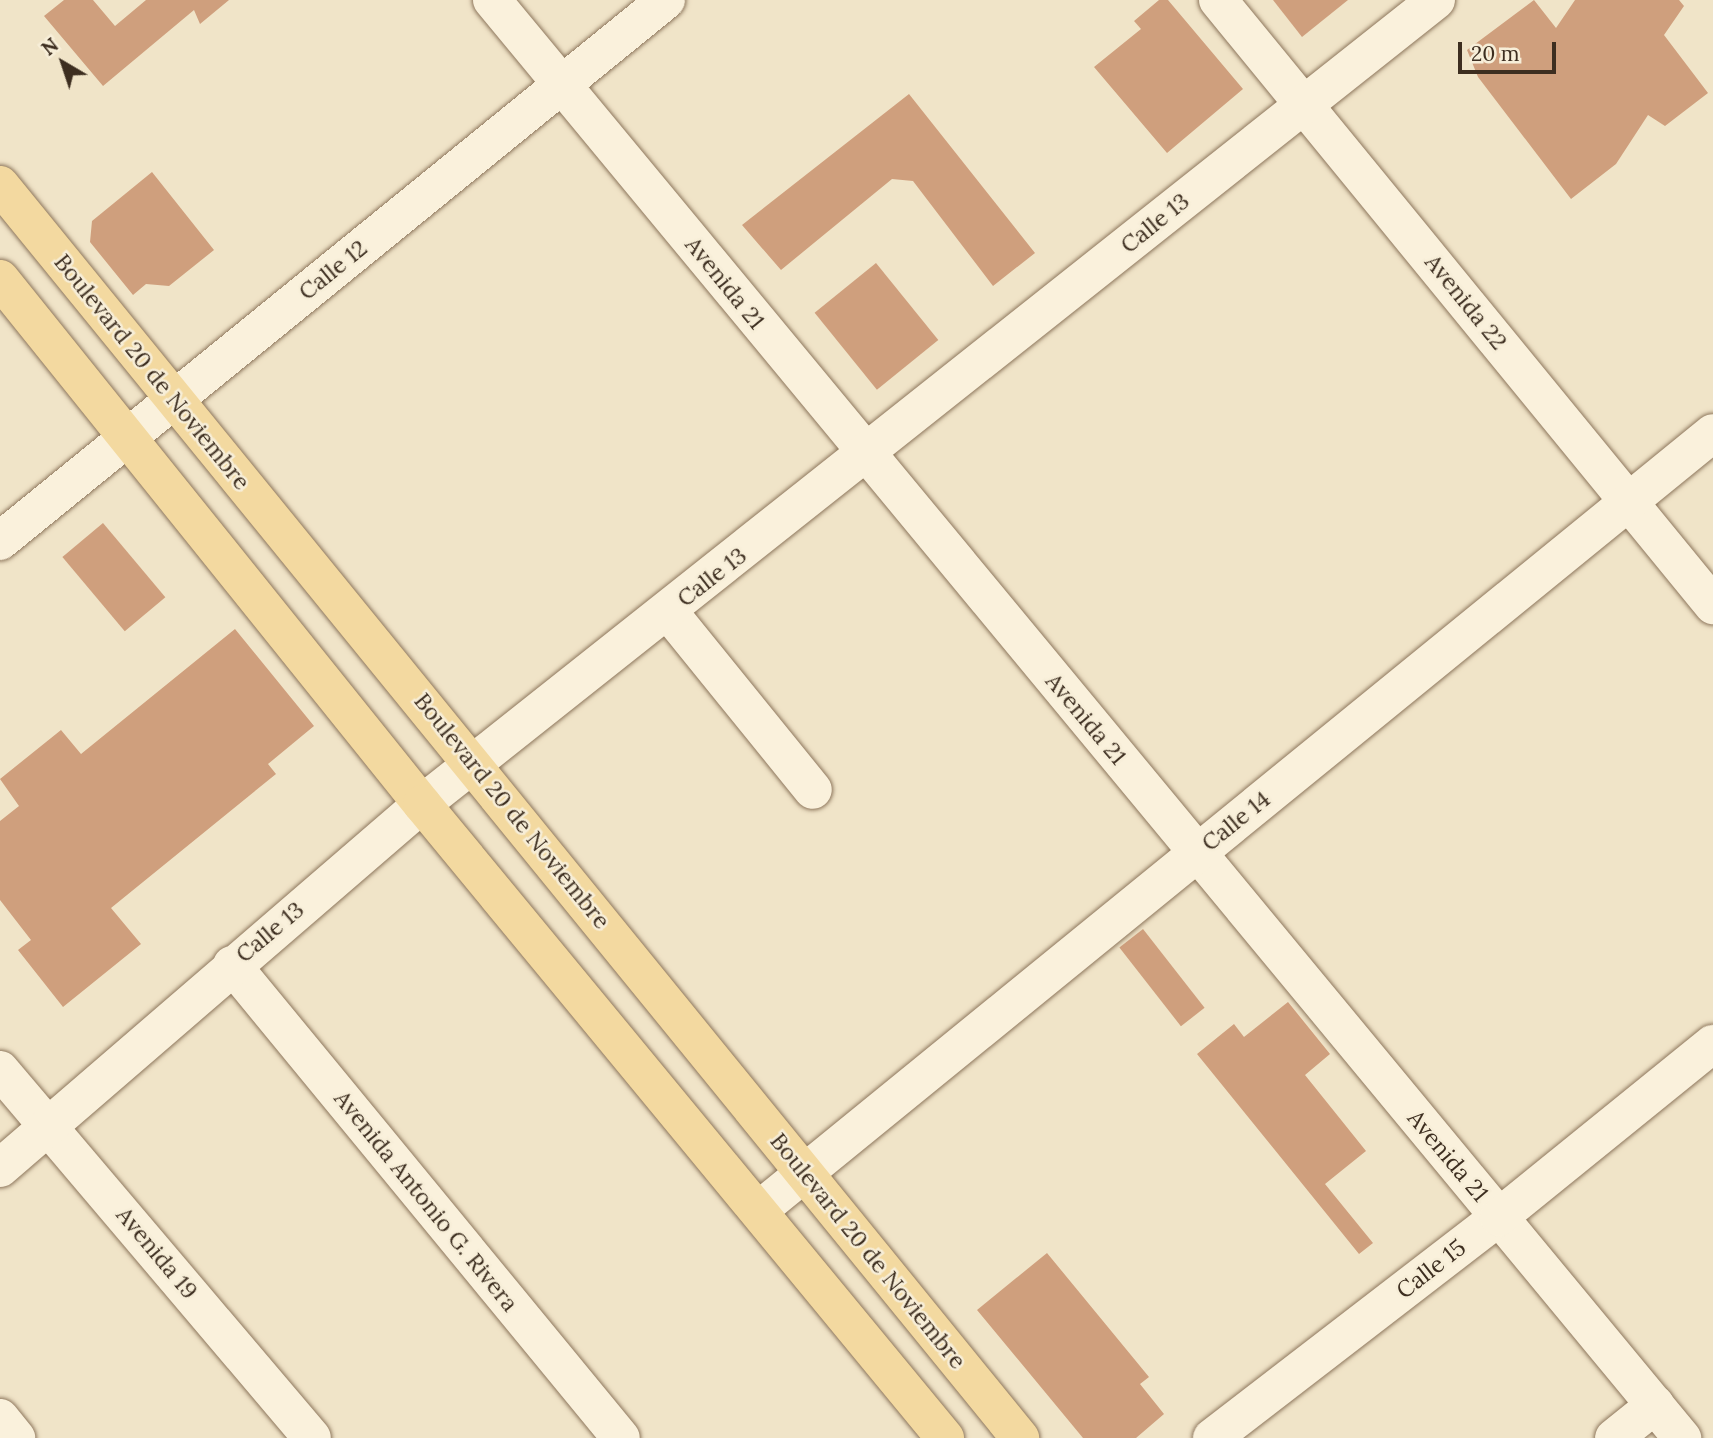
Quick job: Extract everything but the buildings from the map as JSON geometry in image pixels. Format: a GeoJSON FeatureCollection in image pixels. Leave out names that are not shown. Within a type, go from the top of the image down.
{"type":"FeatureCollection","features":[{"type":"Feature","properties":{"kind":"main road","name":"Boulevard 20 de Noviembre"},"geometry":{"type":"LineString","coordinates":[[0,186],[173,400],[474,763],[1020,1438]]}},
{"type":"Feature","properties":{"kind":"main road"},"geometry":{"type":"LineString","coordinates":[[0,279],[422,804],[945,1438]]}},
{"type":"Feature","properties":{"kind":"street","name":"Avenida 21"},"geometry":{"type":"LineString","coordinates":[[492,0],[866,456],[1682,1438]]}},
{"type":"Feature","properties":{"kind":"street","name":"Calle 12"},"geometry":{"type":"LineString","coordinates":[[0,541],[666,0]]}},
{"type":"Feature","properties":{"kind":"street","name":"Avenida 22"},"geometry":{"type":"LineString","coordinates":[[1218,0],[1713,605]]}},
{"type":"Feature","properties":{"kind":"street","name":"Calle 13"},"geometry":{"type":"LineString","coordinates":[[0,1168],[232,965],[422,804],[866,456],[1304,102],[1436,0]]}},
{"type":"Feature","properties":{"kind":"street","name":"Calle 14"},"geometry":{"type":"LineString","coordinates":[[759,1210],[1713,433]]}},
{"type":"Feature","properties":{"kind":"street"},"geometry":{"type":"LineString","coordinates":[[668,611],[813,790]]}},
{"type":"Feature","properties":{"kind":"street","name":"Avenida Antonio G. Rivera"},"geometry":{"type":"LineString","coordinates":[[232,965],[621,1438]]}},
{"type":"Feature","properties":{"kind":"street","name":"Calle 15"},"geometry":{"type":"LineString","coordinates":[[1212,1438],[1499,1217],[1713,1044]]}},
{"type":"Feature","properties":{"kind":"street","name":"Avenida 19"},"geometry":{"type":"LineString","coordinates":[[0,1070],[50,1125],[312,1438]]}},
{"type":"Feature","properties":{"kind":"street"},"geometry":{"type":"LineString","coordinates":[[1614,1438],[1655,1405]]}},
{"type":"Feature","properties":{"kind":"street"},"geometry":{"type":"LineString","coordinates":[[0,1418],[16,1438]]}}]}
